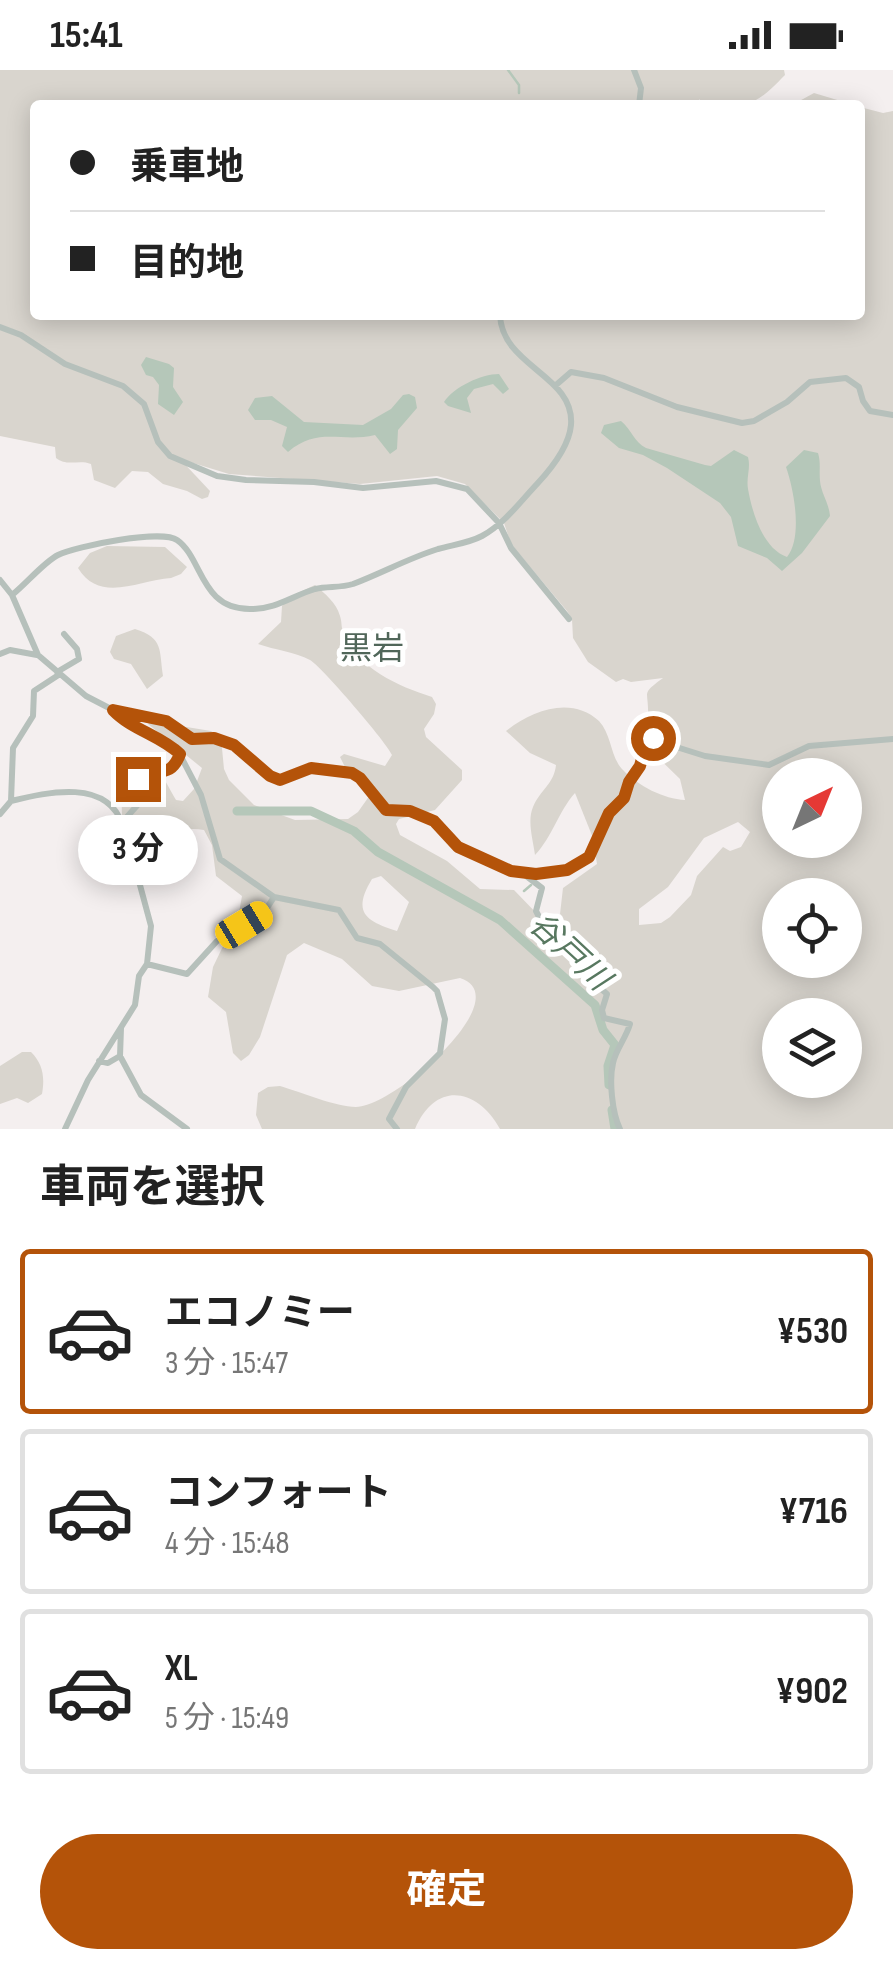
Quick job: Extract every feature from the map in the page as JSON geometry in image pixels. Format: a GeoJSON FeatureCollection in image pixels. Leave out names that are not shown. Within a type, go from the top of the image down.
{"type":"FeatureCollection","features":[{"type":"Feature","properties":{"kind":"street"},"geometry":{"type":"LineString","coordinates":[[634,70],[642,88],[640,100]]}},
{"type":"Feature","properties":{"kind":"street"},"geometry":{"type":"LineString","coordinates":[[12,594],[62,554],[137,538],[168,536],[182,544],[208,588],[222,600],[248,610],[280,606],[316,589],[356,583],[436,550],[480,537],[499,524],[547,473],[566,440],[570,416],[556,385],[525,364],[504,334],[501,320]]}},
{"type":"Feature","properties":{"kind":"street"},"geometry":{"type":"LineString","coordinates":[[0,327],[21,335],[65,364],[123,386],[144,404],[158,442],[170,456],[217,476],[363,488],[447,482],[467,489],[499,524],[511,548],[569,619]]}},
{"type":"Feature","properties":{"kind":"street"},"geometry":{"type":"LineString","coordinates":[[556,385],[571,372],[604,378],[669,404],[742,424],[787,402],[810,382],[846,378],[860,387],[862,402],[870,411],[893,415]]}},
{"type":"Feature","properties":{"kind":"street"},"geometry":{"type":"LineString","coordinates":[[0,580],[12,594],[38,654],[86,696],[113,710],[128,724],[168,743],[180,754],[201,795],[220,859],[274,897],[340,910],[357,938],[380,944],[437,991],[445,1019],[440,1052],[391,1109],[389,1121],[397,1129]]}},
{"type":"Feature","properties":{"kind":"street"},"geometry":{"type":"LineString","coordinates":[[0,814],[11,801],[13,748],[33,716],[34,691],[80,659],[64,634]]}},
{"type":"Feature","properties":{"kind":"street"},"geometry":{"type":"LineString","coordinates":[[0,654],[10,650],[38,654]]}},
{"type":"Feature","properties":{"kind":"street"},"geometry":{"type":"LineString","coordinates":[[113,710],[166,721],[192,739],[214,738],[234,745],[280,780],[311,768],[352,773],[386,810],[423,816],[445,830],[458,847],[526,876],[540,886],[536,911],[550,938],[568,948],[591,980],[608,994],[602,1010],[604,1018],[630,1024],[615,1056],[612,1074],[615,1118],[620,1129]]}},
{"type":"Feature","properties":{"kind":"street"},"geometry":{"type":"LineString","coordinates":[[526,876],[567,870],[586,861],[609,813],[624,798],[650,739],[705,756],[769,764],[810,746],[893,740]]}},
{"type":"Feature","properties":{"kind":"street"},"geometry":{"type":"LineString","coordinates":[[65,1129],[99,1061],[135,1005],[139,976],[147,964],[151,926],[125,818],[143,798],[137,784],[140,776],[167,771],[180,754]]}},
{"type":"Feature","properties":{"kind":"street"},"geometry":{"type":"LineString","coordinates":[[11,801],[90,792],[118,814],[131,836]]}},
{"type":"Feature","properties":{"kind":"street"},"geometry":{"type":"LineString","coordinates":[[147,964],[187,974],[217,941],[263,914],[274,897]]}},
{"type":"Feature","properties":{"kind":"street"},"geometry":{"type":"LineString","coordinates":[[121,1028],[120,1056],[142,1095],[187,1129]]}},
{"type":"Feature","properties":{"kind":"street"},"geometry":{"type":"LineString","coordinates":[[99,1061],[108,1063],[120,1056]]}},
{"type":"Feature","properties":{"kind":"shaded area"},"geometry":{"type":"Polygon","coordinates":[[[0,70],[784,70],[785,75],[755,100],[30,100],[30,320],[865,320],[865,108],[893,111],[893,1129],[500,1129],[480,1105],[456,1095],[433,1103],[415,1129],[262,1129],[256,1115],[258,1093],[268,1087],[280,1086],[356,1107],[397,1089],[422,1071],[464,1027],[474,1006],[474,989],[460,978],[399,991],[372,986],[342,959],[304,943],[287,955],[260,1037],[241,1061],[233,1053],[226,1012],[208,997],[213,967],[236,929],[242,896],[216,876],[212,845],[204,830],[182,830],[146,840],[125,834],[120,770],[129,757],[152,764],[176,800],[183,801],[194,789],[202,768],[148,724],[150,721],[211,731],[221,738],[229,780],[254,805],[295,820],[348,819],[358,812],[370,791],[346,769],[340,757],[344,754],[385,766],[392,755],[388,748],[317,665],[298,655],[258,644],[281,622],[282,606],[289,597],[315,585],[336,607],[343,632],[358,656],[380,674],[432,697],[436,704],[424,729],[426,737],[462,770],[462,780],[435,810],[399,819],[396,824],[400,835],[447,861],[480,889],[514,890],[542,919],[553,919],[560,914],[563,888],[597,864],[593,838],[575,793],[535,855],[531,812],[556,765],[530,753],[506,731],[527,717],[551,709],[564,707],[588,713],[603,727],[619,765],[629,776],[660,794],[685,800],[680,779],[641,741],[648,715],[647,694],[663,678],[616,682],[588,662],[573,638],[572,619],[567,611],[511,544],[504,523],[465,484],[437,476],[360,484],[229,474],[180,459],[210,491],[202,499],[163,484],[148,472],[132,471],[115,488],[94,480],[91,464],[56,458],[55,447],[0,436],[0,70]],[[738,822],[704,838],[668,887],[639,909],[639,925],[661,923],[670,917],[691,895],[697,876],[723,847],[730,851],[741,847],[750,832],[738,822]],[[381,876],[372,879],[363,907],[370,919],[397,931],[409,902],[381,876]]]}},
{"type":"Feature","properties":{"kind":"shaded area"},"geometry":{"type":"Polygon","coordinates":[[[814,93],[837,100],[801,100],[814,93]]]}},
{"type":"Feature","properties":{"kind":"shaded area"},"geometry":{"type":"Polygon","coordinates":[[[146,357],[174,368],[173,387],[183,402],[174,415],[158,404],[159,385],[141,365],[146,357]]]}},
{"type":"Feature","properties":{"kind":"shaded area"},"geometry":{"type":"Polygon","coordinates":[[[499,374],[509,389],[503,394],[493,384],[474,389],[467,398],[471,413],[444,402],[468,382],[499,374]]]}},
{"type":"Feature","properties":{"kind":"shaded area"},"geometry":{"type":"Polygon","coordinates":[[[409,394],[415,397],[417,408],[398,430],[397,449],[390,454],[375,435],[320,437],[288,452],[282,446],[287,427],[271,420],[255,420],[248,410],[255,398],[272,396],[304,422],[363,425],[409,394]]]}},
{"type":"Feature","properties":{"kind":"shaded area"},"geometry":{"type":"Polygon","coordinates":[[[621,421],[646,448],[705,465],[711,466],[734,450],[748,457],[748,489],[756,519],[771,546],[787,557],[796,526],[786,467],[804,450],[818,453],[821,485],[830,516],[802,553],[782,571],[767,558],[738,546],[731,517],[720,503],[667,468],[619,448],[601,433],[604,425],[621,421]]]}},
{"type":"Feature","properties":{"kind":"shaded area"},"geometry":{"type":"Polygon","coordinates":[[[107,546],[165,547],[187,567],[171,578],[121,587],[97,585],[78,568],[90,553],[107,546]]]}},
{"type":"Feature","properties":{"kind":"shaded area"},"geometry":{"type":"Polygon","coordinates":[[[135,629],[151,636],[160,652],[163,676],[147,689],[131,664],[114,659],[110,652],[116,636],[135,629]]]}},
{"type":"Feature","properties":{"kind":"shaded area"},"geometry":{"type":"Polygon","coordinates":[[[22,1052],[31,1052],[41,1066],[42,1094],[28,1103],[17,1098],[0,1104],[0,1066],[22,1052]]]}},
{"type":"Feature","properties":{"kind":"waterway"},"geometry":{"type":"LineString","coordinates":[[508,70],[519,85],[519,93]]}},
{"type":"Feature","properties":{"kind":"waterway","name":"谷戸川"},"geometry":{"type":"LineString","coordinates":[[237,811],[311,811],[354,831],[378,852],[500,920],[595,1005],[603,1030],[615,1045],[608,1066],[609,1085]]}},
{"type":"Feature","properties":{"kind":"waterway"},"geometry":{"type":"LineString","coordinates":[[524,891],[531,885]]}},
{"type":"Feature","properties":{"kind":"waterway","name":"谷戸川"},"geometry":{"type":"LineString","coordinates":[[612,1110],[615,1129]]}},
{"type":"Feature","properties":{"kind":"district","name":"黒岩"},"geometry":{"type":"Point","coordinates":[372,648]}},
{"type":"Feature","properties":{"kind":"route"},"geometry":{"type":"LineString","coordinates":[[138,779],[148,772],[162,773],[172,768],[180,754],[168,743],[128,724],[113,710],[166,721],[188,738],[214,738],[234,745],[280,780],[311,768],[352,773],[386,810],[410,811],[434,821],[458,847],[511,871],[556,873],[575,868],[592,853],[609,813],[624,798],[640,766],[646,743],[653,738]]}}]}
